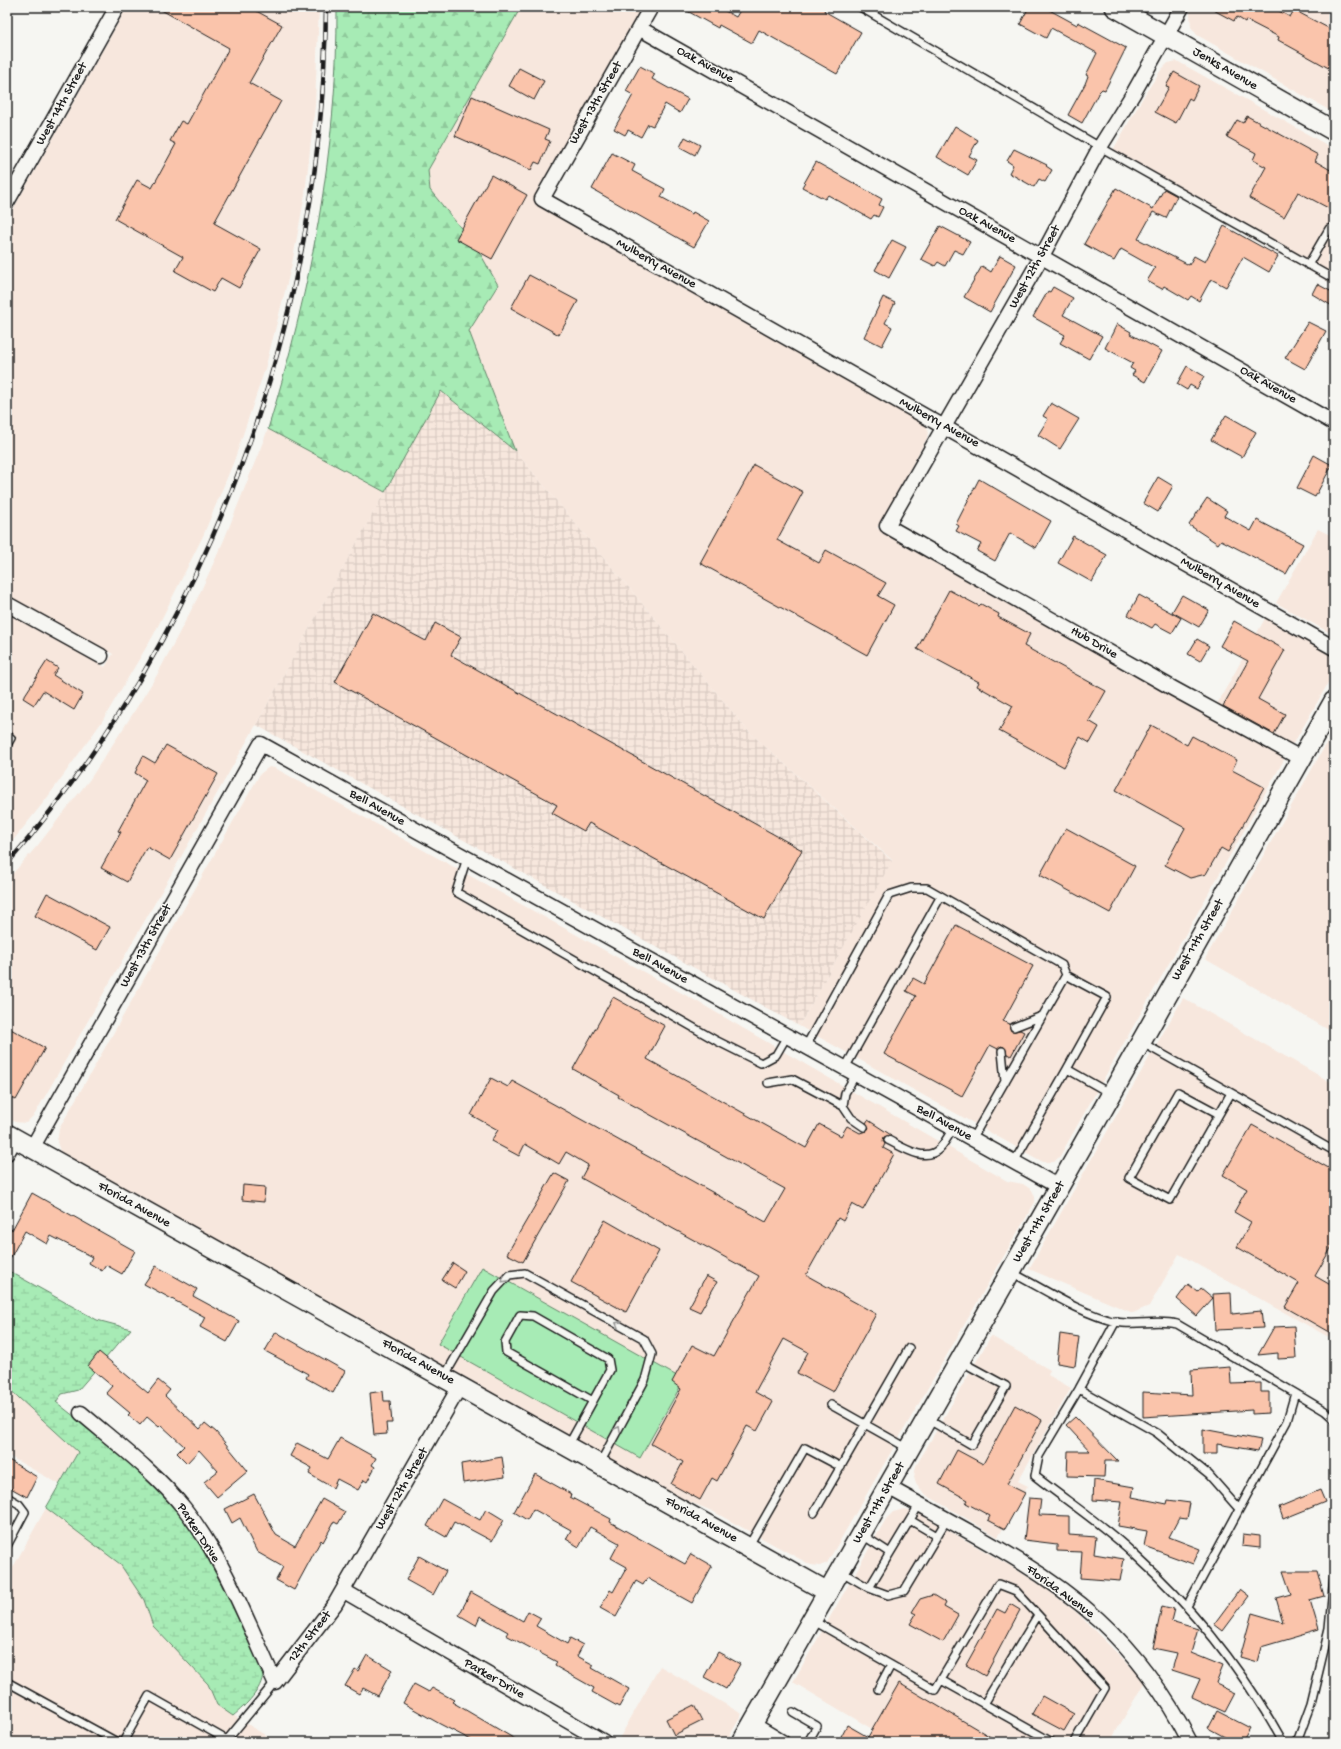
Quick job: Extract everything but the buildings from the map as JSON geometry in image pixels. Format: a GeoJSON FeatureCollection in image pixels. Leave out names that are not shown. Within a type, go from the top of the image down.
{"type":"FeatureCollection","features":[{"type":"Feature","properties":{"kind":"main road","name":"Jenks Avenue"},"geometry":{"type":"LineString","coordinates":[[1116,7],[1334,131]]}},
{"type":"Feature","properties":{"kind":"main road","name":"West 11th Street"},"geometry":{"type":"LineString","coordinates":[[742,1742],[1332,707]]}},
{"type":"Feature","properties":{"kind":"main road","name":"Florida Avenue"},"geometry":{"type":"LineString","coordinates":[[10,1142],[32,1148],[444,1376],[828,1592]]}},
{"type":"Feature","properties":{"kind":"street","name":"West 14th Street"},"geometry":{"type":"LineString","coordinates":[[7,202],[117,7]]}},
{"type":"Feature","properties":{"kind":"street","name":"West 13th Street"},"geometry":{"type":"LineString","coordinates":[[542,199],[651,7]]}},
{"type":"Feature","properties":{"kind":"street","name":"West 12th Street"},"geometry":{"type":"LineString","coordinates":[[887,526],[1042,256],[1100,147],[1133,94],[1182,7]]}},
{"type":"Feature","properties":{"kind":"street","name":"Oak Avenue"},"geometry":{"type":"LineString","coordinates":[[639,28],[1334,423]]}},
{"type":"Feature","properties":{"kind":"street","name":"Mulberry Avenue"},"geometry":{"type":"LineString","coordinates":[[542,199],[1334,648]]}},
{"type":"Feature","properties":{"kind":"street","name":"Hub Drive"},"geometry":{"type":"LineString","coordinates":[[887,526],[1174,689],[1302,758]]}},
{"type":"Feature","properties":{"kind":"street"},"geometry":{"type":"LineString","coordinates":[[7,604],[102,656]]}},
{"type":"Feature","properties":{"kind":"street","name":"West 13th Street"},"geometry":{"type":"LineString","coordinates":[[32,1148],[261,744]]}},
{"type":"Feature","properties":{"kind":"street","name":"Bell Avenue"},"geometry":{"type":"LineString","coordinates":[[261,744],[1059,1187]]}},
{"type":"Feature","properties":{"kind":"street","name":"West 12th Street"},"geometry":{"type":"LineString","coordinates":[[344,1591],[460,1386]]}},
{"type":"Feature","properties":{"kind":"street","name":"Parker Drive"},"geometry":{"type":"LineString","coordinates":[[81,1413],[173,1495],[193,1519],[228,1582],[275,1682]]}},
{"type":"Feature","properties":{"kind":"street","name":"Florida Avenue"},"geometry":{"type":"LineString","coordinates":[[888,1488],[1031,1570],[1097,1619],[1127,1650],[1151,1678],[1177,1718],[1190,1742]]}},
{"type":"Feature","properties":{"kind":"street","name":"12th Street"},"geometry":{"type":"LineString","coordinates":[[275,1682],[324,1621],[344,1591]]}},
{"type":"Feature","properties":{"kind":"street","name":"Parker Drive"},"geometry":{"type":"LineString","coordinates":[[344,1591],[604,1742]]}},
{"type":"Feature","properties":{"kind":"street"},"geometry":{"type":"LineString","coordinates":[[752,1724],[782,1742]]}},
{"type":"Feature","properties":{"kind":"lane"},"geometry":{"type":"LineString","coordinates":[[860,7],[1100,147],[1334,280]]}},
{"type":"Feature","properties":{"kind":"lane"},"geometry":{"type":"LineString","coordinates":[[1308,265],[1329,229],[1334,227]]}},
{"type":"Feature","properties":{"kind":"lane"},"geometry":{"type":"LineString","coordinates":[[7,735],[11,738],[7,745]]}},
{"type":"Feature","properties":{"kind":"lane"},"geometry":{"type":"LineString","coordinates":[[467,858],[456,892],[717,1041],[761,1063],[776,1055],[787,1036]]}},
{"type":"Feature","properties":{"kind":"lane"},"geometry":{"type":"LineString","coordinates":[[806,1046],[889,895],[910,888],[927,888],[1062,966],[1066,975],[1107,998],[1014,1162]]}},
{"type":"Feature","properties":{"kind":"lane"},"geometry":{"type":"LineString","coordinates":[[843,1106],[850,1071],[940,896]]}},
{"type":"Feature","properties":{"kind":"lane"},"geometry":{"type":"LineString","coordinates":[[972,1139],[1066,975]]}},
{"type":"Feature","properties":{"kind":"lane"},"geometry":{"type":"LineString","coordinates":[[1014,1027],[1042,1016]]}},
{"type":"Feature","properties":{"kind":"lane"},"geometry":{"type":"LineString","coordinates":[[1141,1042],[1334,1151]]}},
{"type":"Feature","properties":{"kind":"lane"},"geometry":{"type":"LineString","coordinates":[[1002,1051],[1005,1082]]}},
{"type":"Feature","properties":{"kind":"lane"},"geometry":{"type":"LineString","coordinates":[[1067,1069],[1112,1094]]}},
{"type":"Feature","properties":{"kind":"lane"},"geometry":{"type":"LineString","coordinates":[[768,1083],[792,1079],[843,1106],[851,1118],[864,1127]]}},
{"type":"Feature","properties":{"kind":"lane"},"geometry":{"type":"LineString","coordinates":[[1219,1114],[1178,1092],[1129,1178],[1170,1200],[1231,1093]]}},
{"type":"Feature","properties":{"kind":"lane"},"geometry":{"type":"LineString","coordinates":[[888,1140],[917,1153],[929,1155],[938,1150],[953,1128]]}},
{"type":"Feature","properties":{"kind":"lane"},"geometry":{"type":"LineString","coordinates":[[1010,1272],[1078,1307],[1116,1322],[1177,1324],[1325,1410],[1334,1419]]}},
{"type":"Feature","properties":{"kind":"lane"},"geometry":{"type":"LineString","coordinates":[[444,1376],[494,1291],[509,1274],[525,1273],[644,1339],[652,1354],[644,1380],[600,1464]]}},
{"type":"Feature","properties":{"kind":"lane"},"geometry":{"type":"LineString","coordinates":[[568,1446],[593,1401],[610,1370],[608,1359],[533,1316],[520,1315],[505,1342],[506,1352],[593,1401]]}},
{"type":"Feature","properties":{"kind":"lane"},"geometry":{"type":"LineString","coordinates":[[1116,1322],[1079,1390],[1039,1456],[1035,1476],[1135,1554],[1187,1606],[1212,1634],[1261,1702],[1283,1742]]}},
{"type":"Feature","properties":{"kind":"lane"},"geometry":{"type":"LineString","coordinates":[[814,1513],[909,1348]]}},
{"type":"Feature","properties":{"kind":"lane"},"geometry":{"type":"LineString","coordinates":[[926,1419],[972,1445],[1006,1386],[960,1361]]}},
{"type":"Feature","properties":{"kind":"lane"},"geometry":{"type":"LineString","coordinates":[[1079,1390],[1158,1433],[1209,1475],[1240,1509]]}},
{"type":"Feature","properties":{"kind":"lane"},"geometry":{"type":"LineString","coordinates":[[1187,1606],[1287,1421],[1294,1392]]}},
{"type":"Feature","properties":{"kind":"lane"},"geometry":{"type":"LineString","coordinates":[[831,1405],[910,1449]]}},
{"type":"Feature","properties":{"kind":"lane"},"geometry":{"type":"LineString","coordinates":[[748,1547],[805,1448],[841,1467]]}},
{"type":"Feature","properties":{"kind":"lane"},"geometry":{"type":"LineString","coordinates":[[7,1497],[19,1504],[25,1512],[7,1546]]}},
{"type":"Feature","properties":{"kind":"lane"},"geometry":{"type":"LineString","coordinates":[[869,1588],[890,1553],[900,1542],[919,1505]]}},
{"type":"Feature","properties":{"kind":"lane"},"geometry":{"type":"LineString","coordinates":[[910,1520],[937,1536]]}},
{"type":"Feature","properties":{"kind":"lane"},"geometry":{"type":"LineString","coordinates":[[840,1571],[869,1588],[888,1595],[904,1591],[946,1521]]}},
{"type":"Feature","properties":{"kind":"lane"},"geometry":{"type":"LineString","coordinates":[[861,1534],[890,1553]]}},
{"type":"Feature","properties":{"kind":"lane"},"geometry":{"type":"LineString","coordinates":[[918,1553],[925,1557]]}},
{"type":"Feature","properties":{"kind":"lane"},"geometry":{"type":"LineString","coordinates":[[1297,1742],[1311,1704],[1329,1629],[1334,1576]]}},
{"type":"Feature","properties":{"kind":"lane"},"geometry":{"type":"LineString","coordinates":[[812,1620],[935,1690],[998,1584],[1016,1591],[1105,1688],[1074,1742]]}},
{"type":"Feature","properties":{"kind":"lane"},"geometry":{"type":"LineString","coordinates":[[984,1704],[1038,1615]]}},
{"type":"Feature","properties":{"kind":"lane"},"geometry":{"type":"LineString","coordinates":[[878,1689],[891,1665]]}},
{"type":"Feature","properties":{"kind":"lane"},"geometry":{"type":"LineString","coordinates":[[941,1680],[1052,1742]]}},
{"type":"Feature","properties":{"kind":"lane"},"geometry":{"type":"LineString","coordinates":[[7,1682],[117,1742]]}},
{"type":"Feature","properties":{"kind":"lane"},"geometry":{"type":"LineString","coordinates":[[123,1742],[149,1696],[227,1740],[275,1682]]}},
{"type":"Feature","properties":{"kind":"lane"},"geometry":{"type":"LineString","coordinates":[[794,1712],[817,1726],[808,1742]]}},
{"type":"Feature","properties":{"kind":"shaded area"},"geometry":{"type":"Polygon","coordinates":[[[127,7],[319,7],[315,105],[305,194],[292,264],[265,369],[234,461],[203,536],[153,636],[101,723],[47,798],[7,848],[7,611],[105,667],[113,654],[7,595],[7,220],[127,7]]]}},
{"type":"Feature","properties":{"kind":"shaded area"},"geometry":{"type":"Polygon","coordinates":[[[521,7],[643,7],[535,194],[537,203],[926,424],[928,432],[927,438],[877,528],[1065,632],[1285,758],[1060,1156],[1054,1162],[1043,1162],[799,1026],[892,860],[749,732],[515,451],[469,331],[498,285],[477,248],[430,190],[428,170],[521,7]]]}},
{"type":"Feature","properties":{"kind":"shaded area"},"geometry":{"type":"Polygon","coordinates":[[[1192,7],[1334,7],[1334,113],[1197,35],[1191,27],[1190,13],[1192,7]]]}},
{"type":"Feature","properties":{"kind":"shaded area"},"geometry":{"type":"Polygon","coordinates":[[[1177,61],[1334,149],[1334,285],[1109,157],[1145,94],[1161,70],[1168,63],[1177,61]]]}},
{"type":"Feature","properties":{"kind":"shaded area"},"geometry":{"type":"Polygon","coordinates":[[[441,390],[515,451],[749,732],[892,861],[799,1026],[256,725],[441,390]]]}},
{"type":"Feature","properties":{"kind":"shaded area"},"geometry":{"type":"Polygon","coordinates":[[[268,429],[385,492],[256,725],[35,1114],[26,1123],[15,1122],[7,1118],[7,880],[38,845],[90,779],[157,675],[198,597],[224,540],[268,429]]]}},
{"type":"Feature","properties":{"kind":"shaded area"},"geometry":{"type":"Polygon","coordinates":[[[1318,529],[1334,537],[1334,635],[1276,603],[1318,529]]]}},
{"type":"Feature","properties":{"kind":"shaded area"},"geometry":{"type":"Polygon","coordinates":[[[1267,615],[1304,635],[1334,659],[1334,673],[1292,744],[1287,744],[1216,706],[1267,615]]]}},
{"type":"Feature","properties":{"kind":"shaded area"},"geometry":{"type":"Polygon","coordinates":[[[1334,733],[1334,1033],[1205,959],[1330,737],[1334,733]]]}},
{"type":"Feature","properties":{"kind":"shaded area"},"geometry":{"type":"Polygon","coordinates":[[[269,767],[275,768],[698,1002],[1007,1181],[1023,1184],[1032,1190],[1035,1197],[1035,1202],[827,1563],[820,1566],[811,1565],[712,1511],[685,1500],[466,1381],[61,1154],[57,1142],[59,1129],[260,774],[269,767]]]}},
{"type":"Feature","properties":{"kind":"shaded area"},"geometry":{"type":"Polygon","coordinates":[[[1183,998],[1334,1084],[1334,1340],[1179,1254],[1149,1306],[1133,1313],[1029,1269],[1183,998]]]}},
{"type":"Feature","properties":{"kind":"shaded area"},"geometry":{"type":"Polygon","coordinates":[[[991,1336],[1050,1370],[1048,1375],[1071,1388],[1018,1481],[1028,1486],[998,1537],[923,1493],[916,1484],[914,1477],[916,1466],[991,1336]]]}},
{"type":"Feature","properties":{"kind":"shaded area"},"geometry":{"type":"Polygon","coordinates":[[[7,1387],[78,1452],[59,1484],[7,1455],[7,1387]]]}},
{"type":"Feature","properties":{"kind":"shaded area"},"geometry":{"type":"Polygon","coordinates":[[[46,1508],[120,1564],[144,1600],[153,1626],[208,1684],[217,1705],[276,1742],[7,1742],[7,1578],[46,1508]]]}},
{"type":"Feature","properties":{"kind":"shaded area"},"geometry":{"type":"Polygon","coordinates":[[[904,1509],[918,1513],[1014,1568],[1045,1588],[1076,1612],[1137,1673],[1144,1683],[1110,1742],[894,1742],[793,1682],[886,1519],[893,1512],[904,1509]]]}},
{"type":"Feature","properties":{"kind":"shaded area"},"geometry":{"type":"Polygon","coordinates":[[[660,1666],[742,1714],[726,1742],[624,1742],[619,1739],[660,1666]]]}},
{"type":"Feature","properties":{"kind":"green space"},"geometry":{"type":"Polygon","coordinates":[[[337,7],[521,7],[428,170],[430,190],[477,248],[498,285],[469,331],[515,451],[441,391],[385,492],[268,429],[297,325],[319,220],[333,114],[337,7]]]}},
{"type":"Feature","properties":{"kind":"green space"},"geometry":{"type":"Polygon","coordinates":[[[482,1267],[684,1380],[640,1458],[438,1344],[482,1267]]]}},
{"type":"Feature","properties":{"kind":"green space"},"geometry":{"type":"Polygon","coordinates":[[[7,1270],[97,1320],[131,1329],[78,1390],[62,1394],[56,1402],[119,1452],[167,1496],[197,1539],[238,1615],[263,1673],[260,1685],[252,1697],[233,1716],[217,1705],[208,1684],[153,1626],[144,1600],[120,1564],[46,1508],[78,1452],[7,1387],[7,1270]]]}},
{"type":"Feature","properties":{"kind":"railway"},"geometry":{"type":"LineString","coordinates":[[7,864],[79,772],[142,674],[197,571],[242,464],[278,353],[304,239],[320,123],[326,7]]}}]}
